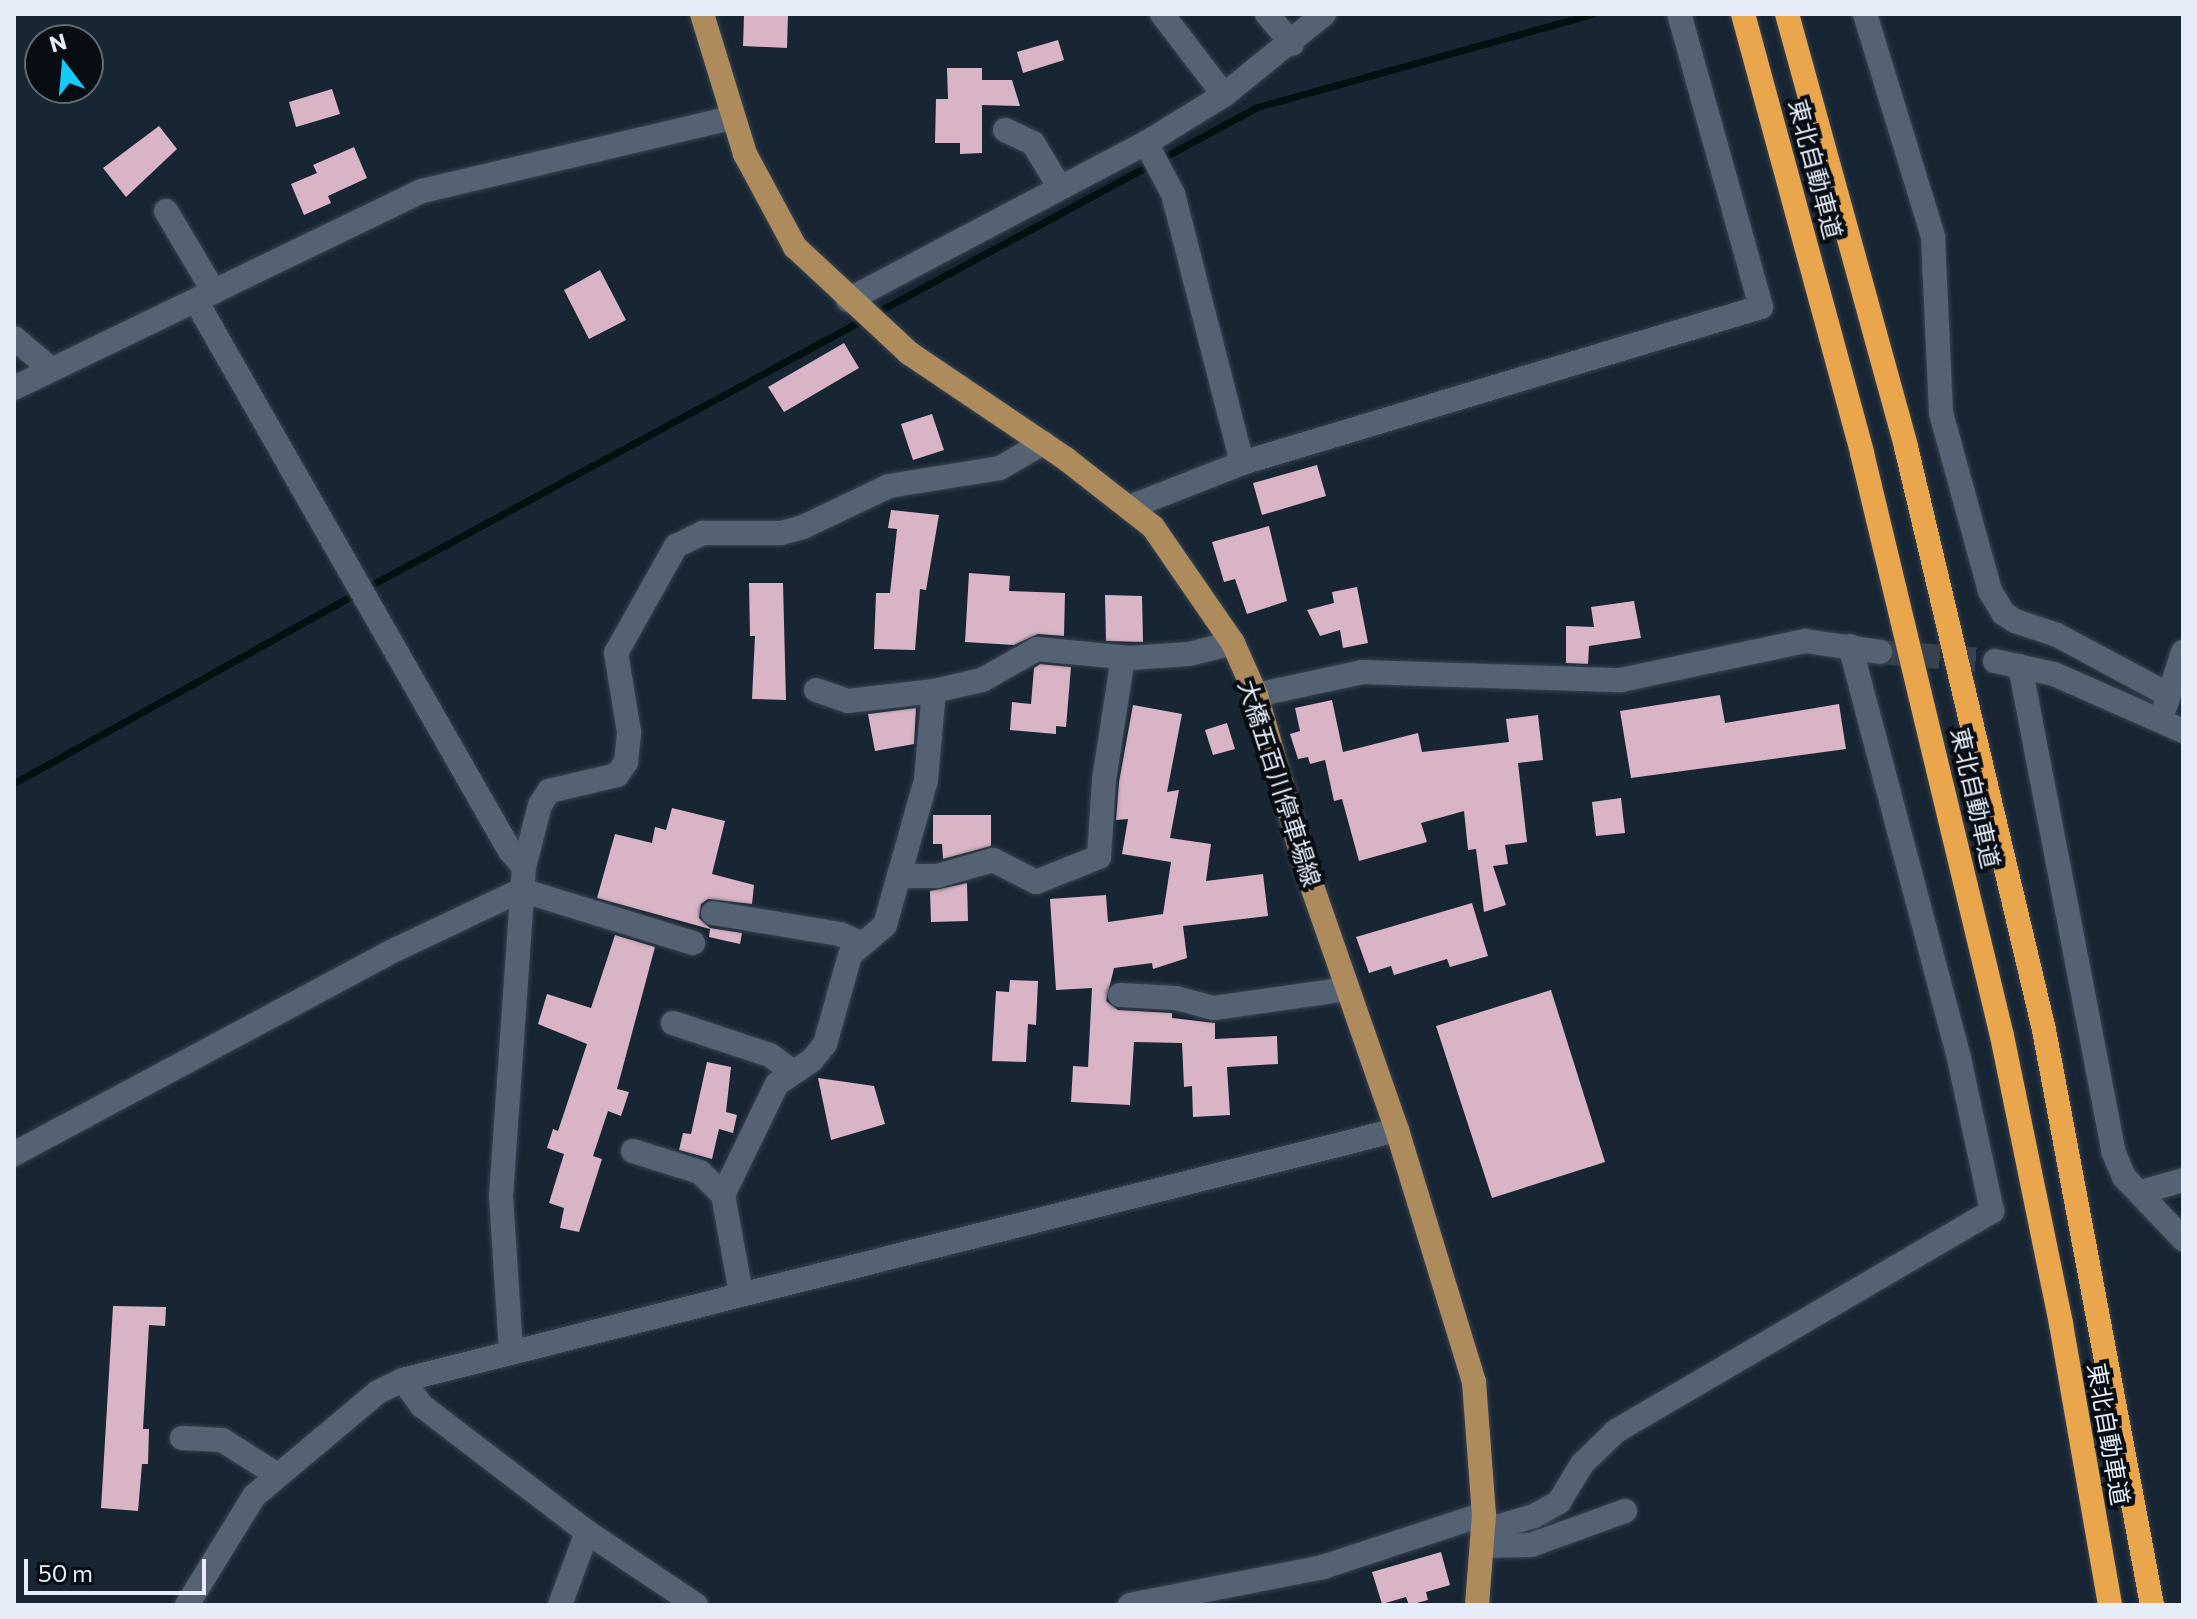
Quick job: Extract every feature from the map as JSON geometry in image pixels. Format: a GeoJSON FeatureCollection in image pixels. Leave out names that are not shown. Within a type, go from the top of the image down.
{"type":"FeatureCollection","features":[{"type":"Feature","properties":{"kind":"highway","name":"東北自動車道"},"geometry":{"type":"LineString","coordinates":[[1743,14],[1866,468],[2002,1036],[2061,1324],[2110,1605]]}},
{"type":"Feature","properties":{"kind":"highway","name":"東北自動車道"},"geometry":{"type":"LineString","coordinates":[[1787,14],[1906,447],[2044,1030],[2152,1605]]}},
{"type":"Feature","properties":{"kind":"main road","name":"大橋五百川停車場線"},"geometry":{"type":"LineString","coordinates":[[702,14],[730,118],[770,207],[795,247],[878,327],[1130,507],[1178,557],[1233,643],[1256,695],[1347,989],[1397,1130],[1474,1382],[1483,1531],[1477,1605]]}},
{"type":"Feature","properties":{"kind":"street"},"geometry":{"type":"LineString","coordinates":[[1162,14],[1224,95]]}},
{"type":"Feature","properties":{"kind":"street"},"geometry":{"type":"LineString","coordinates":[[1267,14],[1292,44]]}},
{"type":"Feature","properties":{"kind":"street"},"geometry":{"type":"LineString","coordinates":[[852,304],[1060,188],[1154,155],[1224,95],[1292,44],[1324,14]]}},
{"type":"Feature","properties":{"kind":"street"},"geometry":{"type":"LineString","coordinates":[[1130,507],[1242,463],[1761,307],[1679,14]]}},
{"type":"Feature","properties":{"kind":"street"},"geometry":{"type":"LineString","coordinates":[[1865,14],[1933,237],[1941,413],[1990,591],[2003,613],[2015,621],[2057,635],[2167,694]]}},
{"type":"Feature","properties":{"kind":"street"},"geometry":{"type":"LineString","coordinates":[[14,388],[422,191],[730,118]]}},
{"type":"Feature","properties":{"kind":"street"},"geometry":{"type":"LineString","coordinates":[[1005,130],[1033,143],[1060,188]]}},
{"type":"Feature","properties":{"kind":"street"},"geometry":{"type":"LineString","coordinates":[[1154,155],[1173,194],[1242,463]]}},
{"type":"Feature","properties":{"kind":"street"},"geometry":{"type":"LineString","coordinates":[[166,211],[205,296],[523,879],[693,943]]}},
{"type":"Feature","properties":{"kind":"street"},"geometry":{"type":"LineString","coordinates":[[14,338],[51,369]]}},
{"type":"Feature","properties":{"kind":"street"},"geometry":{"type":"LineString","coordinates":[[511,1349],[501,1196],[523,924],[523,879],[540,805],[549,791],[617,775],[626,762],[629,732],[616,653],[676,546],[703,533],[781,533],[803,527],[889,486],[1000,468],[1043,443]]}},
{"type":"Feature","properties":{"kind":"street"},"geometry":{"type":"LineString","coordinates":[[1256,695],[1362,672],[1621,680],[1763,647],[1805,641],[1880,652]]}},
{"type":"Feature","properties":{"kind":"street"},"geometry":{"type":"LineString","coordinates":[[816,690],[848,701],[934,691],[982,680],[1037,649],[1123,657],[1189,654],[1233,643]]}},
{"type":"Feature","properties":{"kind":"street"},"geometry":{"type":"LineString","coordinates":[[1130,1605],[1323,1567],[1483,1531],[1534,1516],[1559,1502],[1582,1464],[1616,1431],[1992,1211],[1959,1058],[1850,646]]}},
{"type":"Feature","properties":{"kind":"street"},"geometry":{"type":"LineString","coordinates":[[2172,727],[2167,694],[2183,652]]}},
{"type":"Feature","properties":{"kind":"street"},"geometry":{"type":"LineString","coordinates":[[899,876],[937,876],[993,860],[1036,882],[1099,857],[1104,780],[1123,657]]}},
{"type":"Feature","properties":{"kind":"street"},"geometry":{"type":"LineString","coordinates":[[1995,661],[2054,674],[2172,727]]}},
{"type":"Feature","properties":{"kind":"street"},"geometry":{"type":"LineString","coordinates":[[2020,666],[2113,1151],[2124,1177],[2183,1239]]}},
{"type":"Feature","properties":{"kind":"street"},"geometry":{"type":"LineString","coordinates":[[723,1195],[777,1084],[791,1071],[812,1060],[825,1044],[850,955],[860,943],[885,925],[926,780],[934,691]]}},
{"type":"Feature","properties":{"kind":"street"},"geometry":{"type":"LineString","coordinates":[[14,1154],[523,879]]}},
{"type":"Feature","properties":{"kind":"street"},"geometry":{"type":"LineString","coordinates":[[713,913],[840,934],[860,943]]}},
{"type":"Feature","properties":{"kind":"street"},"geometry":{"type":"LineString","coordinates":[[1120,995],[1176,998],[1214,1008],[1347,989]]}},
{"type":"Feature","properties":{"kind":"street"},"geometry":{"type":"LineString","coordinates":[[673,1023],[770,1055],[791,1071]]}},
{"type":"Feature","properties":{"kind":"street"},"geometry":{"type":"LineString","coordinates":[[187,1605],[233,1523],[276,1474],[378,1392],[403,1380],[511,1349],[1397,1130]]}},
{"type":"Feature","properties":{"kind":"street"},"geometry":{"type":"LineString","coordinates":[[633,1151],[700,1172],[723,1195],[741,1293]]}},
{"type":"Feature","properties":{"kind":"street"},"geometry":{"type":"LineString","coordinates":[[2141,1192],[2183,1180]]}},
{"type":"Feature","properties":{"kind":"street"},"geometry":{"type":"LineString","coordinates":[[403,1380],[422,1406],[587,1532],[696,1605]]}},
{"type":"Feature","properties":{"kind":"street"},"geometry":{"type":"LineString","coordinates":[[182,1438],[222,1440],[276,1474]]}},
{"type":"Feature","properties":{"kind":"street"},"geometry":{"type":"LineString","coordinates":[[1483,1531],[1531,1545],[1625,1511]]}},
{"type":"Feature","properties":{"kind":"street"},"geometry":{"type":"LineString","coordinates":[[560,1605],[587,1532]]}},
{"type":"Feature","properties":{"kind":"building"},"geometry":{"type":"Polygon","coordinates":[[[744,14],[788,14],[787,48],[743,46],[744,14]]]}},
{"type":"Feature","properties":{"kind":"building"},"geometry":{"type":"Polygon","coordinates":[[[1058,40],[1064,60],[1023,73],[1017,52],[1058,40]]]}},
{"type":"Feature","properties":{"kind":"building"},"geometry":{"type":"Polygon","coordinates":[[[947,68],[982,68],[982,80],[1012,80],[1020,106],[982,105],[982,153],[960,154],[960,143],[935,143],[936,99],[948,99],[947,68]]]}},
{"type":"Feature","properties":{"kind":"building"},"geometry":{"type":"Polygon","coordinates":[[[332,89],[340,114],[296,127],[289,102],[332,89]]]}},
{"type":"Feature","properties":{"kind":"building"},"geometry":{"type":"Polygon","coordinates":[[[159,126],[177,149],[126,197],[103,168],[159,126]]]}},
{"type":"Feature","properties":{"kind":"building"},"geometry":{"type":"Polygon","coordinates":[[[354,147],[367,178],[328,196],[331,203],[304,215],[291,184],[317,173],[313,165],[354,147]]]}},
{"type":"Feature","properties":{"kind":"building"},"geometry":{"type":"Polygon","coordinates":[[[600,270],[626,320],[589,339],[564,290],[600,270]]]}},
{"type":"Feature","properties":{"kind":"building"},"geometry":{"type":"Polygon","coordinates":[[[844,343],[859,368],[784,412],[768,387],[844,343]]]}},
{"type":"Feature","properties":{"kind":"building"},"geometry":{"type":"Polygon","coordinates":[[[932,414],[944,450],[913,460],[901,424],[932,414]]]}},
{"type":"Feature","properties":{"kind":"building"},"geometry":{"type":"Polygon","coordinates":[[[1317,465],[1326,496],[1262,515],[1253,483],[1317,465]]]}},
{"type":"Feature","properties":{"kind":"building"},"geometry":{"type":"Polygon","coordinates":[[[891,510],[939,515],[926,590],[920,589],[915,650],[874,649],[876,593],[890,593],[897,529],[888,528],[891,510]]]}},
{"type":"Feature","properties":{"kind":"building"},"geometry":{"type":"Polygon","coordinates":[[[1269,526],[1287,601],[1247,614],[1235,579],[1224,582],[1212,542],[1269,526]]]}},
{"type":"Feature","properties":{"kind":"building"},"geometry":{"type":"Polygon","coordinates":[[[969,573],[1010,576],[1009,591],[1065,593],[1064,636],[1038,634],[1014,645],[965,642],[969,573]]]}},
{"type":"Feature","properties":{"kind":"building"},"geometry":{"type":"Polygon","coordinates":[[[749,583],[783,583],[786,700],[752,699],[755,636],[750,636],[749,583]]]}},
{"type":"Feature","properties":{"kind":"building"},"geometry":{"type":"Polygon","coordinates":[[[1357,587],[1368,643],[1343,648],[1340,630],[1320,636],[1307,610],[1334,603],[1332,592],[1357,587]]]}},
{"type":"Feature","properties":{"kind":"building"},"geometry":{"type":"Polygon","coordinates":[[[1105,595],[1142,596],[1143,642],[1106,641],[1105,595]]]}},
{"type":"Feature","properties":{"kind":"building"},"geometry":{"type":"Polygon","coordinates":[[[1634,601],[1641,638],[1589,646],[1588,664],[1566,663],[1566,626],[1594,627],[1591,607],[1634,601]]]}},
{"type":"Feature","properties":{"kind":"building"},"geometry":{"type":"Polygon","coordinates":[[[1040,664],[1071,667],[1066,727],[1056,726],[1056,734],[1010,730],[1012,702],[1031,704],[1034,668],[1040,664]]]}},
{"type":"Feature","properties":{"kind":"building"},"geometry":{"type":"Polygon","coordinates":[[[1720,695],[1725,723],[1839,704],[1846,749],[1631,778],[1620,711],[1720,695]]]}},
{"type":"Feature","properties":{"kind":"building"},"geometry":{"type":"Polygon","coordinates":[[[1332,700],[1343,752],[1418,733],[1422,752],[1509,742],[1506,719],[1538,715],[1543,760],[1518,763],[1527,842],[1505,845],[1508,864],[1493,866],[1506,905],[1484,912],[1476,849],[1468,850],[1464,811],[1421,823],[1427,842],[1359,861],[1342,799],[1334,801],[1325,760],[1310,764],[1308,757],[1298,759],[1290,734],[1300,731],[1295,708],[1332,700]]]}},
{"type":"Feature","properties":{"kind":"building"},"geometry":{"type":"Polygon","coordinates":[[[1133,705],[1182,714],[1167,792],[1179,790],[1170,838],[1211,844],[1206,881],[1263,874],[1268,916],[1183,926],[1187,958],[1153,969],[1152,963],[1114,968],[1106,1001],[1118,1010],[1172,1013],[1172,1018],[1215,1023],[1215,1039],[1277,1036],[1278,1064],[1227,1067],[1230,1115],[1193,1117],[1192,1086],[1184,1087],[1182,1043],[1134,1042],[1130,1105],[1071,1102],[1073,1066],[1088,1067],[1092,988],[1056,990],[1050,899],[1106,895],[1108,922],[1163,914],[1171,862],[1122,854],[1128,819],[1116,820],[1119,782],[1133,705]]]}},
{"type":"Feature","properties":{"kind":"building"},"geometry":{"type":"Polygon","coordinates":[[[916,708],[914,744],[875,751],[868,714],[916,708]]]}},
{"type":"Feature","properties":{"kind":"building"},"geometry":{"type":"Polygon","coordinates":[[[1227,723],[1235,749],[1213,755],[1205,730],[1227,723]]]}},
{"type":"Feature","properties":{"kind":"building"},"geometry":{"type":"Polygon","coordinates":[[[1621,798],[1625,833],[1596,836],[1592,802],[1621,798]]]}},
{"type":"Feature","properties":{"kind":"building"},"geometry":{"type":"Polygon","coordinates":[[[672,808],[725,821],[712,874],[754,885],[752,904],[708,899],[701,904],[699,918],[710,928],[742,933],[740,944],[709,937],[710,929],[597,898],[615,834],[652,843],[655,827],[666,830],[672,808]]]}},
{"type":"Feature","properties":{"kind":"building"},"geometry":{"type":"Polygon","coordinates":[[[933,815],[991,815],[991,846],[943,859],[942,844],[933,844],[933,815]]]}},
{"type":"Feature","properties":{"kind":"building"},"geometry":{"type":"Polygon","coordinates":[[[967,883],[968,921],[931,922],[930,891],[967,883]]]}},
{"type":"Feature","properties":{"kind":"building"},"geometry":{"type":"Polygon","coordinates":[[[1472,903],[1488,956],[1450,967],[1447,959],[1394,975],[1391,966],[1369,973],[1356,937],[1472,903]]]}},
{"type":"Feature","properties":{"kind":"building"},"geometry":{"type":"Polygon","coordinates":[[[615,935],[655,947],[617,1089],[629,1092],[621,1116],[608,1111],[593,1156],[602,1159],[579,1232],[560,1228],[564,1208],[549,1203],[564,1154],[547,1148],[553,1129],[558,1131],[587,1044],[538,1024],[547,994],[591,1008],[615,935]]]}},
{"type":"Feature","properties":{"kind":"building"},"geometry":{"type":"Polygon","coordinates":[[[1010,980],[1038,981],[1036,1025],[1028,1024],[1026,1062],[992,1061],[996,991],[1009,992],[1010,980]]]}},
{"type":"Feature","properties":{"kind":"building"},"geometry":{"type":"Polygon","coordinates":[[[1551,990],[1605,1162],[1492,1198],[1436,1026],[1551,990]]]}},
{"type":"Feature","properties":{"kind":"building"},"geometry":{"type":"Polygon","coordinates":[[[707,1062],[731,1067],[726,1112],[737,1115],[733,1133],[719,1129],[712,1159],[679,1150],[683,1133],[691,1134],[707,1062]]]}},
{"type":"Feature","properties":{"kind":"building"},"geometry":{"type":"Polygon","coordinates":[[[818,1078],[874,1086],[885,1124],[831,1140],[818,1078]]]}},
{"type":"Feature","properties":{"kind":"building"},"geometry":{"type":"Polygon","coordinates":[[[113,1306],[166,1307],[165,1326],[149,1325],[143,1429],[149,1429],[148,1464],[142,1464],[138,1511],[101,1508],[113,1306]]]}},
{"type":"Feature","properties":{"kind":"building"},"geometry":{"type":"Polygon","coordinates":[[[1441,1552],[1450,1585],[1426,1592],[1428,1600],[1409,1605],[1406,1597],[1382,1604],[1372,1572],[1441,1552]]]}},
{"type":"Feature","properties":{"kind":"waterway"},"geometry":{"type":"LineString","coordinates":[[375,583],[1257,107],[1592,14]]}},
{"type":"Feature","properties":{"kind":"waterway"},"geometry":{"type":"LineString","coordinates":[[14,783],[352,596]]}},
{"type":"Feature","properties":{"kind":"tunnel"},"geometry":{"type":"LineString","coordinates":[[1880,652],[1995,661]]}}]}
